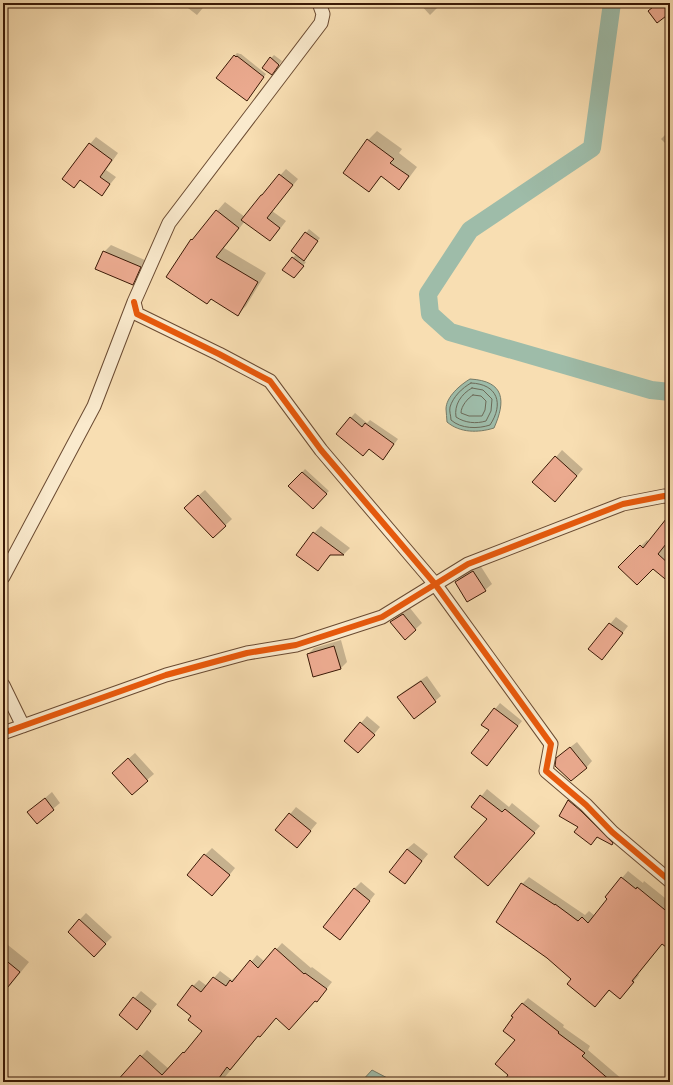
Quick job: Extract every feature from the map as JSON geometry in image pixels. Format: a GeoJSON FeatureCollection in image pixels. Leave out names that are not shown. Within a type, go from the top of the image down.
{"type":"FeatureCollection","features":[{"type":"Feature","properties":{"kind":"street"},"geometry":{"type":"LineString","coordinates":[[3,577],[94,406],[134,302],[169,223],[321,23],[323,14],[319,3]]}},
{"type":"Feature","properties":{"kind":"street"},"geometry":{"type":"LineString","coordinates":[[134,302],[137,314],[270,380],[321,450],[436,584],[551,744],[546,771],[586,805],[612,832],[670,881]]}},
{"type":"Feature","properties":{"kind":"street"},"geometry":{"type":"LineString","coordinates":[[3,733],[166,675],[247,652],[296,645],[382,616],[468,564],[623,504],[664,496],[670,497]]}},
{"type":"Feature","properties":{"kind":"street"},"geometry":{"type":"LineString","coordinates":[[3,685],[23,726]]}},
{"type":"Feature","properties":{"kind":"water"},"geometry":{"type":"Polygon","coordinates":[[[470,379],[490,384],[496,388],[500,394],[500,409],[494,428],[482,431],[469,431],[452,426],[447,422],[446,409],[448,400],[458,388],[470,379]]]}},
{"type":"Feature","properties":{"kind":"water"},"geometry":{"type":"Polygon","coordinates":[[[372,1070],[395,1082],[361,1082],[372,1070]]]}},
{"type":"Feature","properties":{"kind":"building"},"geometry":{"type":"Polygon","coordinates":[[[658,3],[663,3],[670,13],[657,23],[648,11],[658,3]]]}},
{"type":"Feature","properties":{"kind":"building"},"geometry":{"type":"Polygon","coordinates":[[[234,55],[264,77],[247,101],[216,78],[234,55]]]}},
{"type":"Feature","properties":{"kind":"building"},"geometry":{"type":"Polygon","coordinates":[[[270,57],[279,65],[272,75],[262,68],[270,57]]]}},
{"type":"Feature","properties":{"kind":"building"},"geometry":{"type":"Polygon","coordinates":[[[367,139],[394,159],[390,163],[409,176],[399,190],[381,176],[369,192],[343,173],[367,139]]]}},
{"type":"Feature","properties":{"kind":"building"},"geometry":{"type":"Polygon","coordinates":[[[89,143],[112,160],[100,177],[110,184],[102,196],[80,180],[74,188],[62,179],[89,143]]]}},
{"type":"Feature","properties":{"kind":"building"},"geometry":{"type":"Polygon","coordinates":[[[279,174],[293,185],[267,218],[280,228],[270,241],[241,220],[279,174]]]}},
{"type":"Feature","properties":{"kind":"building"},"geometry":{"type":"Polygon","coordinates":[[[216,210],[239,228],[216,257],[258,282],[238,316],[211,299],[207,304],[166,277],[191,239],[192,240],[216,210]]]}},
{"type":"Feature","properties":{"kind":"building"},"geometry":{"type":"Polygon","coordinates":[[[305,232],[318,241],[304,261],[291,251],[305,232]]]}},
{"type":"Feature","properties":{"kind":"building"},"geometry":{"type":"Polygon","coordinates":[[[103,251],[141,267],[133,285],[95,269],[103,251]]]}},
{"type":"Feature","properties":{"kind":"building"},"geometry":{"type":"Polygon","coordinates":[[[292,257],[304,266],[294,278],[282,270],[292,257]]]}},
{"type":"Feature","properties":{"kind":"building"},"geometry":{"type":"Polygon","coordinates":[[[350,417],[362,427],[365,423],[394,444],[383,460],[369,449],[363,456],[336,434],[350,417]]]}},
{"type":"Feature","properties":{"kind":"building"},"geometry":{"type":"Polygon","coordinates":[[[555,456],[577,476],[555,502],[532,482],[555,456]]]}},
{"type":"Feature","properties":{"kind":"building"},"geometry":{"type":"Polygon","coordinates":[[[302,472],[327,494],[313,509],[288,486],[302,472]]]}},
{"type":"Feature","properties":{"kind":"building"},"geometry":{"type":"Polygon","coordinates":[[[198,495],[226,526],[213,538],[184,508],[198,495]]]}},
{"type":"Feature","properties":{"kind":"building"},"geometry":{"type":"Polygon","coordinates":[[[670,514],[670,539],[658,554],[670,565],[670,583],[653,569],[637,585],[618,567],[640,545],[643,548],[670,514]]]}},
{"type":"Feature","properties":{"kind":"building"},"geometry":{"type":"Polygon","coordinates":[[[313,532],[344,555],[330,555],[318,571],[296,555],[313,532]]]}},
{"type":"Feature","properties":{"kind":"building"},"geometry":{"type":"Polygon","coordinates":[[[473,571],[486,591],[467,602],[455,582],[473,571]]]}},
{"type":"Feature","properties":{"kind":"building"},"geometry":{"type":"Polygon","coordinates":[[[403,614],[416,630],[405,640],[390,622],[403,614]]]}},
{"type":"Feature","properties":{"kind":"building"},"geometry":{"type":"Polygon","coordinates":[[[609,623],[623,633],[602,660],[588,649],[609,623]]]}},
{"type":"Feature","properties":{"kind":"building"},"geometry":{"type":"Polygon","coordinates":[[[334,646],[341,669],[313,677],[307,654],[334,646]]]}},
{"type":"Feature","properties":{"kind":"building"},"geometry":{"type":"Polygon","coordinates":[[[421,681],[436,702],[414,719],[397,697],[421,681]]]}},
{"type":"Feature","properties":{"kind":"building"},"geometry":{"type":"Polygon","coordinates":[[[494,708],[518,726],[487,766],[471,753],[489,730],[481,725],[494,708]]]}},
{"type":"Feature","properties":{"kind":"building"},"geometry":{"type":"Polygon","coordinates":[[[360,722],[375,735],[358,753],[344,741],[360,722]]]}},
{"type":"Feature","properties":{"kind":"building"},"geometry":{"type":"Polygon","coordinates":[[[570,747],[587,768],[571,781],[555,766],[556,758],[570,747]]]}},
{"type":"Feature","properties":{"kind":"building"},"geometry":{"type":"Polygon","coordinates":[[[128,758],[148,781],[132,795],[112,773],[128,758]]]}},
{"type":"Feature","properties":{"kind":"building"},"geometry":{"type":"Polygon","coordinates":[[[480,795],[502,812],[505,809],[535,833],[488,886],[454,857],[487,819],[471,807],[480,795]]]}},
{"type":"Feature","properties":{"kind":"building"},"geometry":{"type":"Polygon","coordinates":[[[45,798],[54,810],[37,824],[27,812],[45,798]]]}},
{"type":"Feature","properties":{"kind":"building"},"geometry":{"type":"Polygon","coordinates":[[[568,800],[613,843],[612,845],[597,837],[591,845],[574,832],[578,827],[559,816],[568,800]]]}},
{"type":"Feature","properties":{"kind":"building"},"geometry":{"type":"Polygon","coordinates":[[[289,813],[311,831],[297,848],[275,830],[289,813]]]}},
{"type":"Feature","properties":{"kind":"building"},"geometry":{"type":"Polygon","coordinates":[[[407,849],[422,861],[405,884],[389,872],[407,849]]]}},
{"type":"Feature","properties":{"kind":"building"},"geometry":{"type":"Polygon","coordinates":[[[204,854],[230,875],[212,896],[187,875],[204,854]]]}},
{"type":"Feature","properties":{"kind":"building"},"geometry":{"type":"Polygon","coordinates":[[[621,877],[636,889],[637,887],[670,914],[670,950],[662,944],[632,981],[634,982],[620,999],[609,990],[595,1007],[567,984],[571,979],[547,958],[496,922],[521,883],[555,904],[578,921],[582,917],[588,923],[607,899],[605,897],[621,877]]]}},
{"type":"Feature","properties":{"kind":"building"},"geometry":{"type":"Polygon","coordinates":[[[354,888],[370,901],[340,940],[323,927],[354,888]]]}},
{"type":"Feature","properties":{"kind":"building"},"geometry":{"type":"Polygon","coordinates":[[[79,919],[106,944],[94,957],[68,932],[79,919]]]}},
{"type":"Feature","properties":{"kind":"building"},"geometry":{"type":"Polygon","coordinates":[[[275,948],[304,974],[305,973],[327,989],[317,1002],[315,1001],[289,1030],[276,1018],[260,1037],[258,1036],[230,1070],[227,1067],[216,1082],[116,1082],[140,1055],[162,1075],[183,1052],[184,1053],[202,1031],[188,1020],[191,1016],[177,1005],[192,985],[201,992],[213,977],[226,986],[230,980],[232,982],[250,960],[258,968],[275,948]]]}},
{"type":"Feature","properties":{"kind":"building"},"geometry":{"type":"Polygon","coordinates":[[[3,958],[20,972],[3,993],[3,958]]]}},
{"type":"Feature","properties":{"kind":"building"},"geometry":{"type":"Polygon","coordinates":[[[133,997],[151,1011],[137,1030],[119,1015],[133,997]]]}},
{"type":"Feature","properties":{"kind":"building"},"geometry":{"type":"Polygon","coordinates":[[[522,1003],[585,1053],[582,1056],[612,1082],[503,1082],[508,1075],[495,1064],[515,1040],[503,1031],[513,1017],[511,1016],[522,1003]]]}},
{"type":"Feature","properties":{"kind":"waterway"},"geometry":{"type":"LineString","coordinates":[[612,3],[592,148],[470,230],[428,294],[430,314],[450,332],[651,390],[670,392]]}},
{"type":"Feature","properties":{"kind":"cycle path"},"geometry":{"type":"LineString","coordinates":[[134,302],[137,314],[270,381],[321,450],[435,584],[551,744],[546,771],[586,805],[612,832],[670,881]]}},
{"type":"Feature","properties":{"kind":"cycle path"},"geometry":{"type":"LineString","coordinates":[[3,733],[166,675],[247,653],[296,645],[382,617],[468,564],[623,504],[664,496],[670,497]]}}]}
